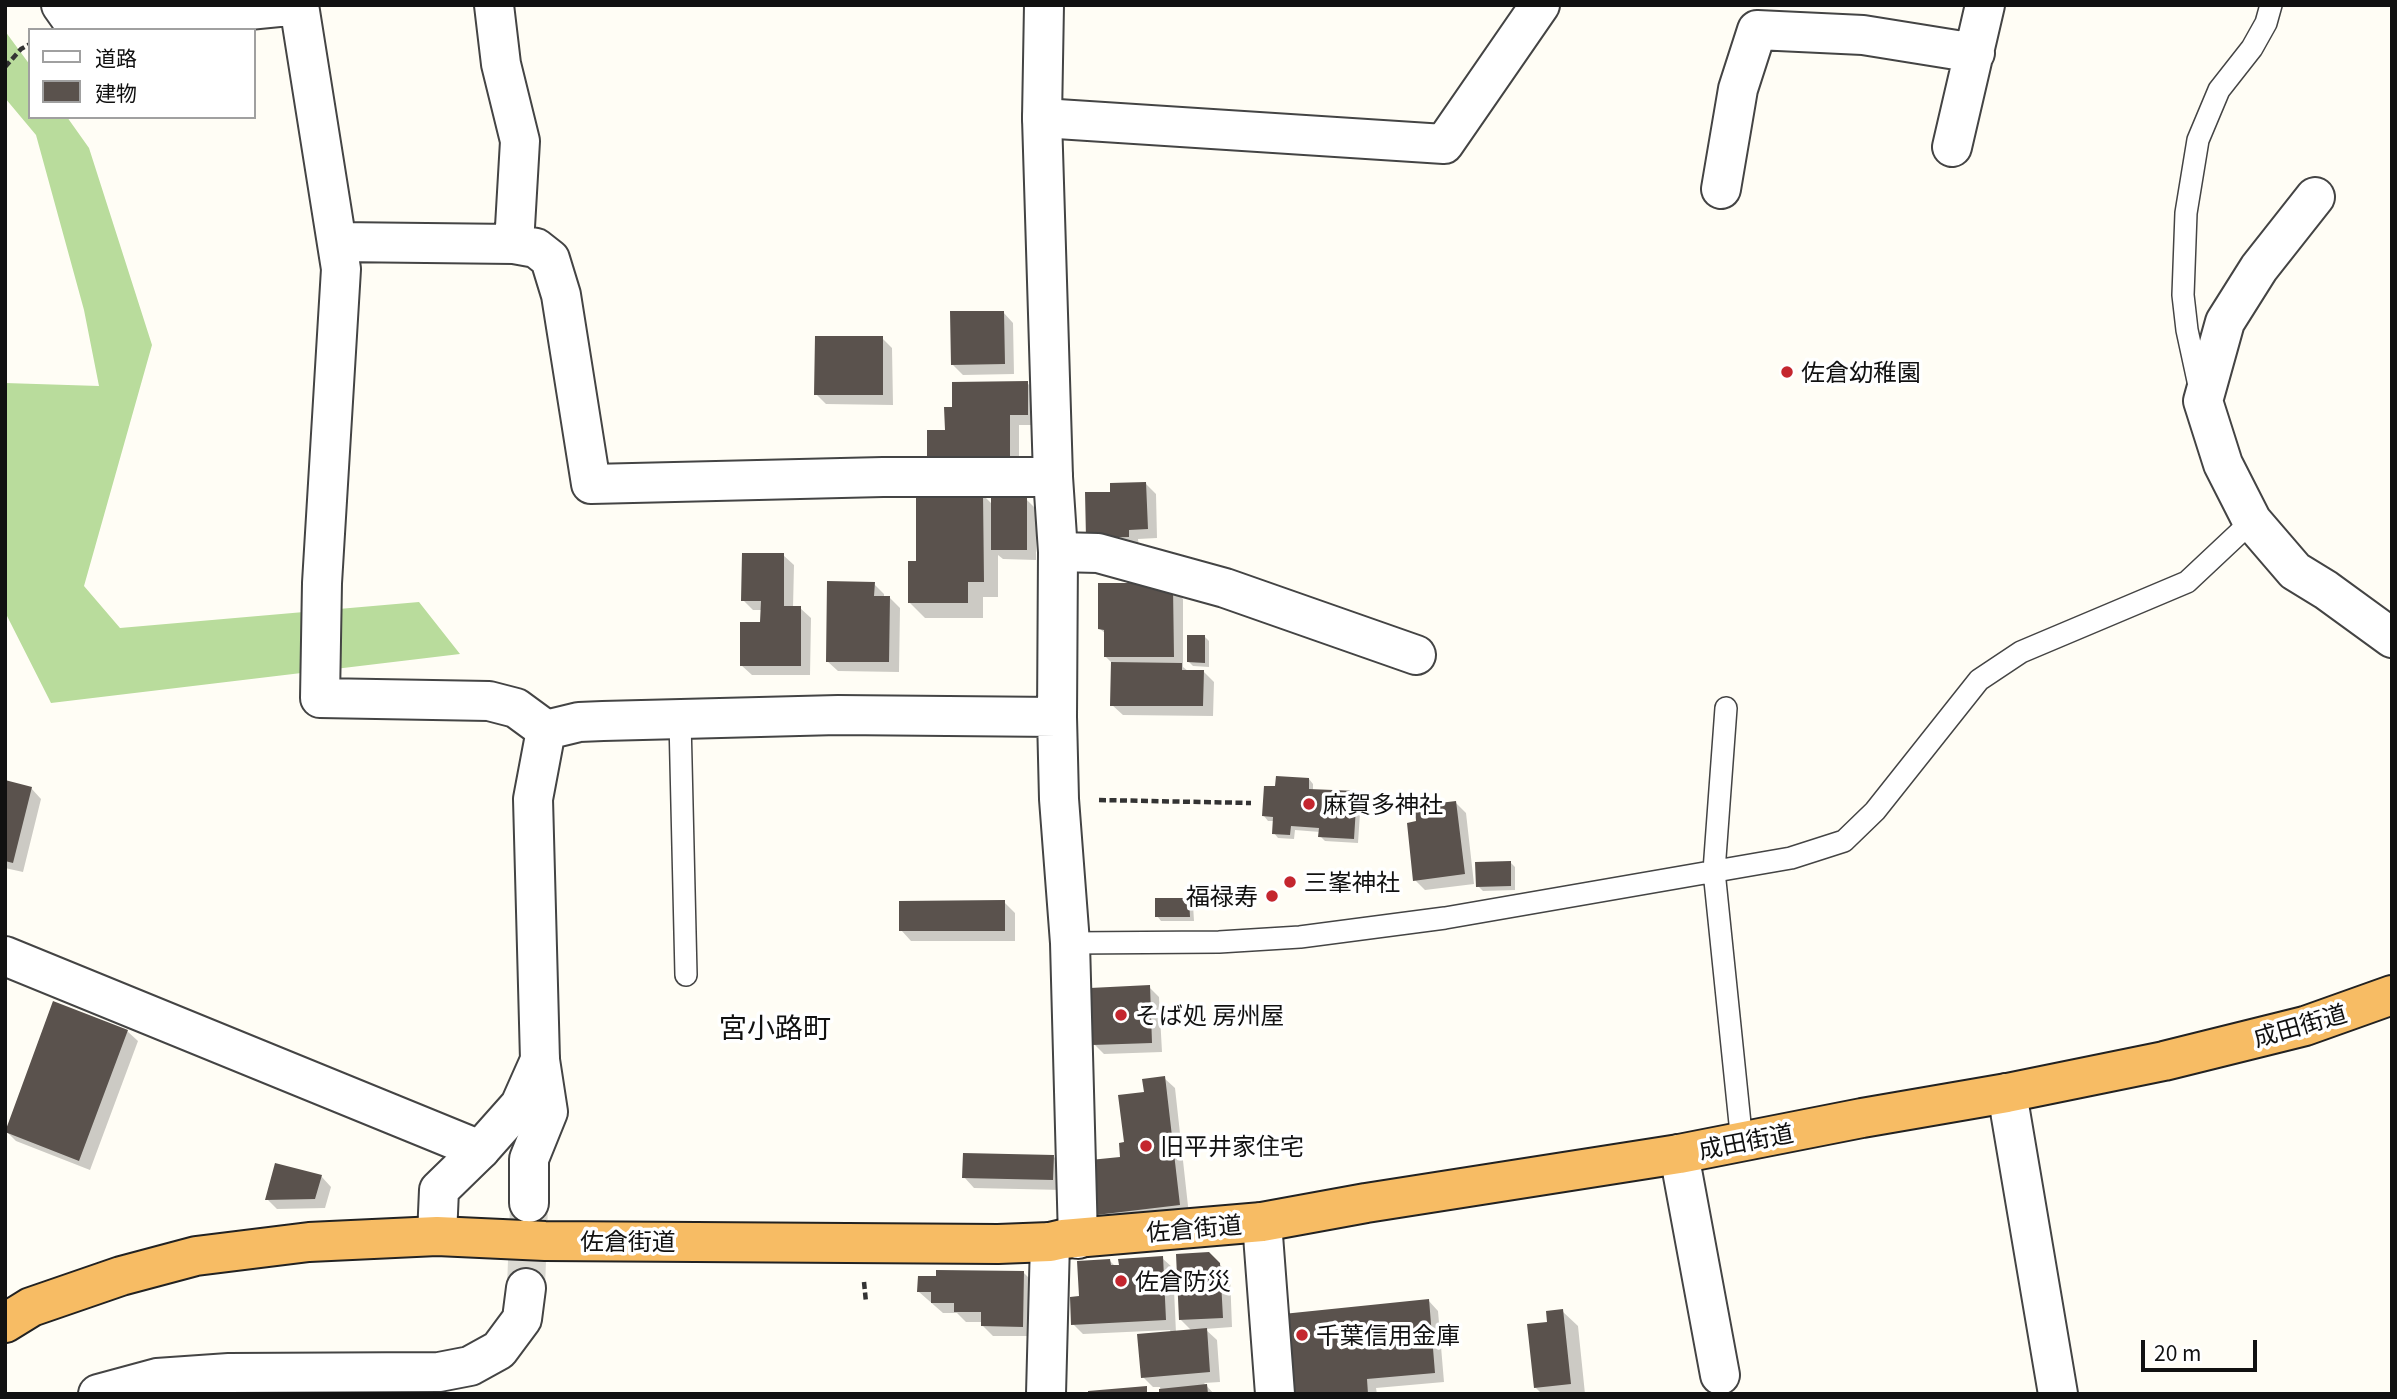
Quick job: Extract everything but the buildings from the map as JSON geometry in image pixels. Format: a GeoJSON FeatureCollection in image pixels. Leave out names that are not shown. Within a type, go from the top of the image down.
{"type":"FeatureCollection","features":[{"type":"Feature","properties":{"kind":"highway","name":"成田街道"},"geometry":{"type":"LineString","coordinates":[[1262,1222],[1679,1154],[2007,1093],[2164,1061],[2305,1026],[2392,995]]}},
{"type":"Feature","properties":{"kind":"highway","name":"佐倉街道"},"geometry":{"type":"LineString","coordinates":[[5,1323],[31,1307],[121,1276],[196,1256],[309,1242],[436,1236],[545,1241],[916,1244],[1064,1241],[1262,1222]]}},
{"type":"Feature","properties":{"kind":"street"},"geometry":{"type":"LineString","coordinates":[[61,5],[73,22],[188,16],[299,5],[341,269],[321,583],[320,698],[489,701],[516,708],[546,730],[579,722],[838,715],[1057,717]]}},
{"type":"Feature","properties":{"kind":"street"},"geometry":{"type":"LineString","coordinates":[[494,5],[501,64],[520,141],[514,244]]}},
{"type":"Feature","properties":{"kind":"street"},"geometry":{"type":"LineString","coordinates":[[1044,5],[1042,118],[1053,477],[1058,552],[1059,799],[1070,943],[1064,1241],[1046,1394]]}},
{"type":"Feature","properties":{"kind":"street"},"geometry":{"type":"LineString","coordinates":[[1042,118],[1444,144],[1540,5]]}},
{"type":"Feature","properties":{"kind":"street"},"geometry":{"type":"LineString","coordinates":[[1952,147],[1985,5]]}},
{"type":"Feature","properties":{"kind":"street"},"geometry":{"type":"LineString","coordinates":[[1721,189],[1738,89],[1757,30],[1866,20],[1975,53]]}},
{"type":"Feature","properties":{"kind":"street"},"geometry":{"type":"LineString","coordinates":[[2315,197],[2259,268],[2224,322],[2203,401],[2223,464],[2252,522],[2295,571],[2392,638]]}},
{"type":"Feature","properties":{"kind":"street"},"geometry":{"type":"LineString","coordinates":[[338,242],[514,244],[536,248],[550,259],[561,295],[592,484],[883,477],[1053,477]]}},
{"type":"Feature","properties":{"kind":"street"},"geometry":{"type":"LineString","coordinates":[[1058,552],[1098,552],[1225,588],[1416,655]]}},
{"type":"Feature","properties":{"kind":"street"},"geometry":{"type":"LineString","coordinates":[[529,1203],[529,1160],[548,1112],[540,1060],[533,799],[546,730]]}},
{"type":"Feature","properties":{"kind":"street"},"geometry":{"type":"LineString","coordinates":[[5,956],[480,1150]]}},
{"type":"Feature","properties":{"kind":"street"},"geometry":{"type":"LineString","coordinates":[[436,1236],[439,1190],[520,1105],[540,1060]]}},
{"type":"Feature","properties":{"kind":"street"},"geometry":{"type":"LineString","coordinates":[[2007,1093],[2058,1394]]}},
{"type":"Feature","properties":{"kind":"street"},"geometry":{"type":"LineString","coordinates":[[1679,1154],[1720,1375]]}},
{"type":"Feature","properties":{"kind":"street"},"geometry":{"type":"LineString","coordinates":[[1262,1222],[1275,1394]]}},
{"type":"Feature","properties":{"kind":"street"},"geometry":{"type":"LineString","coordinates":[[99,1394],[157,1378],[229,1373],[439,1372],[470,1366],[499,1350],[522,1320],[526,1288]]}},
{"type":"Feature","properties":{"kind":"lane"},"geometry":{"type":"LineString","coordinates":[[2203,401],[2186,330],[2183,295],[2186,213],[2198,140],[2219,90],[2252,48],[2266,23],[2271,5]]}},
{"type":"Feature","properties":{"kind":"lane"},"geometry":{"type":"LineString","coordinates":[[1070,943],[1219,942],[1300,937],[1445,918],[1791,858],[1844,841],[1875,811],[1979,680],[2021,652],[2187,582],[2252,522]]}},
{"type":"Feature","properties":{"kind":"lane"},"geometry":{"type":"LineString","coordinates":[[1726,708],[1714,872],[1742,1143]]}},
{"type":"Feature","properties":{"kind":"lane"},"geometry":{"type":"LineString","coordinates":[[680,720],[685,975]]}},
{"type":"Feature","properties":{"kind":"path"},"geometry":{"type":"LineString","coordinates":[[5,67],[28,45]]}},
{"type":"Feature","properties":{"kind":"path"},"geometry":{"type":"LineString","coordinates":[[1104,800],[1251,803]]}},
{"type":"Feature","properties":{"kind":"green space"},"geometry":{"type":"Polygon","coordinates":[[[5,31],[28,62],[28,119],[68,119],[89,148],[152,345],[84,586],[120,628],[419,602],[460,654],[51,703],[5,612],[5,383],[99,386],[84,310],[36,135],[5,98],[5,31]]]}},
{"type":"Feature","properties":{"kind":"tunnel"},"geometry":{"type":"LineString","coordinates":[[526,1288],[529,1206]]}},
{"type":"Feature","properties":{"kind":"place","name":"佐倉幼稚園"},"geometry":{"type":"Point","coordinates":[1787,372]}},
{"type":"Feature","properties":{"kind":"place","name":"麻賀多神社"},"geometry":{"type":"Point","coordinates":[1309,804]}},
{"type":"Feature","properties":{"kind":"place","name":"三峯神社"},"geometry":{"type":"Point","coordinates":[1290,882]}},
{"type":"Feature","properties":{"kind":"place","name":"福禄寿"},"geometry":{"type":"Point","coordinates":[1272,896]}},
{"type":"Feature","properties":{"kind":"place","name":"そば処 房州屋"},"geometry":{"type":"Point","coordinates":[1121,1015]}},
{"type":"Feature","properties":{"kind":"place","name":"旧平井家住宅"},"geometry":{"type":"Point","coordinates":[1146,1146]}},
{"type":"Feature","properties":{"kind":"place","name":"佐倉防災"},"geometry":{"type":"Point","coordinates":[1121,1281]}},
{"type":"Feature","properties":{"kind":"place","name":"千葉信用金庫"},"geometry":{"type":"Point","coordinates":[1302,1335]}},
{"type":"Feature","properties":{"kind":"district","name":"宮小路町"},"geometry":{"type":"Point","coordinates":[775,1027]}}]}
